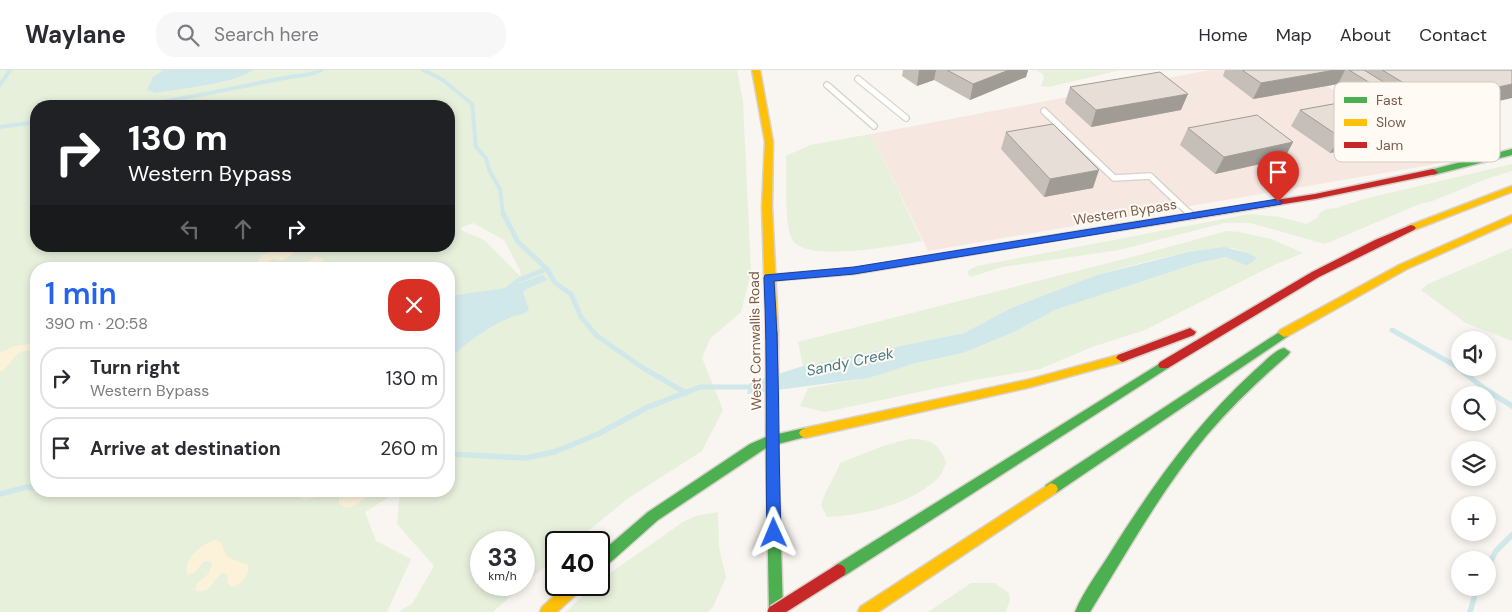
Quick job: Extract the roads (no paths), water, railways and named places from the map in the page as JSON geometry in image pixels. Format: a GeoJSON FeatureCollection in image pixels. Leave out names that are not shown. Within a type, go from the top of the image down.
{"type":"FeatureCollection","features":[{"type":"Feature","properties":{"kind":"main road","name":"West Cornwallis Road"},"geometry":{"type":"LineString","coordinates":[[756,70],[769,142],[767,208],[773,345],[772,440],[775,612]]}},
{"type":"Feature","properties":{"kind":"main road","name":"Western Bypass"},"geometry":{"type":"LineString","coordinates":[[769,278],[854,271],[1192,216],[1405,179],[1475,162]]}},
{"type":"Feature","properties":{"kind":"main road"},"geometry":{"type":"LineString","coordinates":[[775,612],[1203,340],[1295,286],[1341,261],[1402,232],[1512,189]]}},
{"type":"Feature","properties":{"kind":"main road"},"geometry":{"type":"LineString","coordinates":[[865,612],[1298,324],[1408,265],[1512,218]]}},
{"type":"Feature","properties":{"kind":"main road"},"geometry":{"type":"LineString","coordinates":[[610,553],[653,516],[747,453],[772,440],[1017,386],[1136,355],[1295,286]]}},
{"type":"Feature","properties":{"kind":"main road"},"geometry":{"type":"LineString","coordinates":[[1082,612],[1154,497],[1201,432],[1263,369],[1287,350],[1298,324]]}},
{"type":"Feature","properties":{"kind":"main road"},"geometry":{"type":"LineString","coordinates":[[547,612],[564,596]]}},
{"type":"Feature","properties":{"kind":"lane"},"geometry":{"type":"LineString","coordinates":[[858,79],[906,118]]}},
{"type":"Feature","properties":{"kind":"lane"},"geometry":{"type":"LineString","coordinates":[[827,85],[874,126]]}},
{"type":"Feature","properties":{"kind":"lane"},"geometry":{"type":"LineString","coordinates":[[1044,111],[1114,178],[1150,176],[1192,216]]}},
{"type":"Feature","properties":{"kind":"water"},"geometry":{"type":"Polygon","coordinates":[[[164,70],[253,70],[234,79],[207,85],[155,93],[147,90],[153,77],[164,70]]]}},
{"type":"Feature","properties":{"kind":"water"},"geometry":{"type":"Polygon","coordinates":[[[1224,247],[1248,253],[1257,258],[1247,266],[1226,257],[1198,263],[1055,310],[1014,332],[963,353],[916,363],[869,378],[747,394],[750,383],[803,366],[964,333],[1011,308],[1097,275],[1188,252],[1224,247]]]}},
{"type":"Feature","properties":{"kind":"water"},"geometry":{"type":"Polygon","coordinates":[[[543,275],[548,280],[523,292],[529,310],[486,330],[455,354],[455,295],[505,288],[543,275]]]}},
{"type":"Feature","properties":{"kind":"waterway"},"geometry":{"type":"LineString","coordinates":[[0,85],[10,70]]}},
{"type":"Feature","properties":{"kind":"waterway"},"geometry":{"type":"LineString","coordinates":[[171,100],[307,75],[321,70]]}},
{"type":"Feature","properties":{"kind":"waterway"},"geometry":{"type":"LineString","coordinates":[[423,70],[443,80],[472,104],[476,147],[486,158],[489,170],[500,189],[503,214]]}},
{"type":"Feature","properties":{"kind":"waterway"},"geometry":{"type":"LineString","coordinates":[[0,127],[30,123]]}},
{"type":"Feature","properties":{"kind":"waterway"},"geometry":{"type":"LineString","coordinates":[[503,213],[518,242],[547,269]]}},
{"type":"Feature","properties":{"kind":"waterway"},"geometry":{"type":"LineString","coordinates":[[505,291],[519,280],[547,269]]}},
{"type":"Feature","properties":{"kind":"waterway"},"geometry":{"type":"LineString","coordinates":[[547,269],[555,283],[571,294],[581,317],[596,335],[640,366],[684,392]]}},
{"type":"Feature","properties":{"kind":"waterway","name":"Sandy Creek"},"geometry":{"type":"LineString","coordinates":[[1392,330],[1454,365],[1481,386]]}},
{"type":"Feature","properties":{"kind":"waterway","name":"Sandy Creek"},"geometry":{"type":"LineString","coordinates":[[687,392],[700,387],[753,387]]}},
{"type":"Feature","properties":{"kind":"waterway","name":"Sandy Creek"},"geometry":{"type":"LineString","coordinates":[[685,393],[690,391]]}},
{"type":"Feature","properties":{"kind":"waterway","name":"Sandy Creek"},"geometry":{"type":"LineString","coordinates":[[455,454],[525,458],[554,452],[598,434],[648,407],[685,393]]}},
{"type":"Feature","properties":{"kind":"waterway","name":"Sandy Creek"},"geometry":{"type":"LineString","coordinates":[[1496,396],[1512,406]]}},
{"type":"Feature","properties":{"kind":"waterway","name":"Sandy Creek"},"geometry":{"type":"LineString","coordinates":[[0,494],[30,487]]}},
{"type":"Feature","properties":{"kind":"waterway"},"geometry":{"type":"LineString","coordinates":[[1496,551],[1512,535]]}},
{"type":"Feature","properties":{"kind":"waterway"},"geometry":{"type":"LineString","coordinates":[[1470,612],[1475,596]]}}]}
